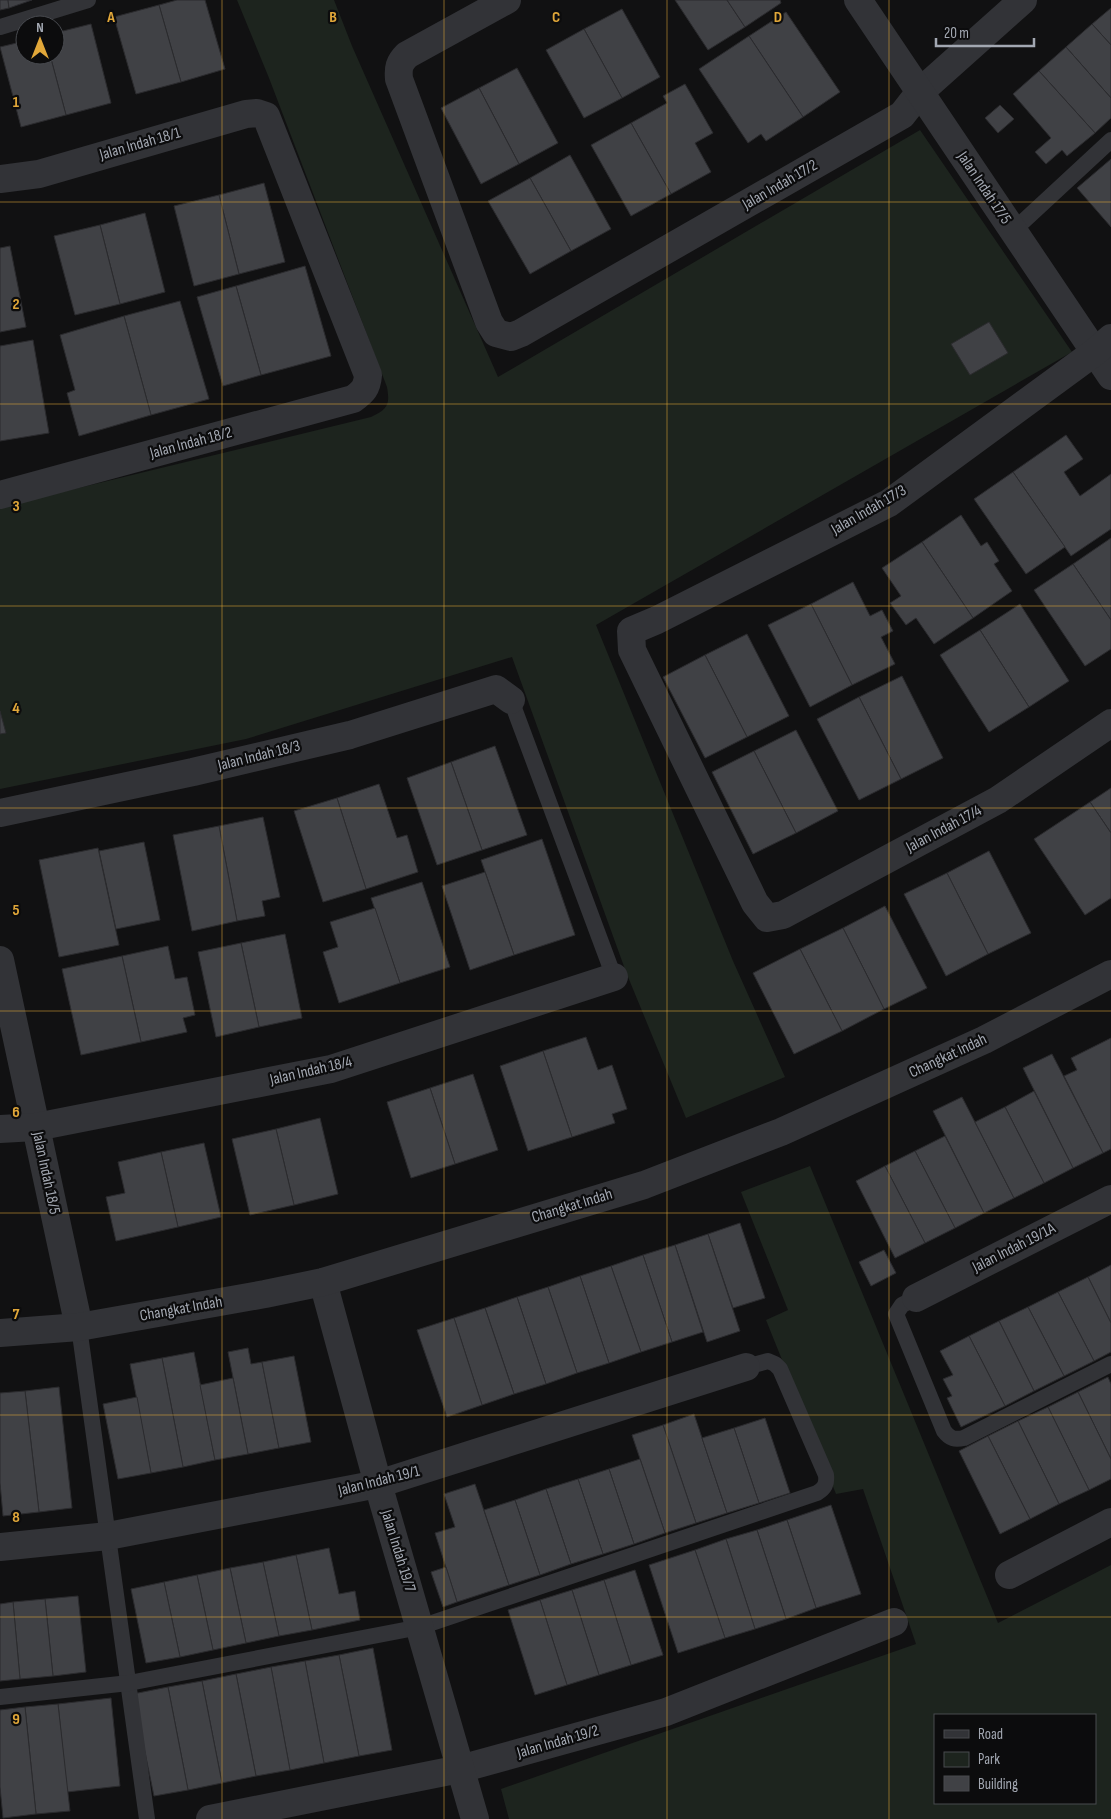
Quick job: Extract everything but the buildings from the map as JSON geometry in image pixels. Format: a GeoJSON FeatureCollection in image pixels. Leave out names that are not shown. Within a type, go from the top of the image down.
{"type":"FeatureCollection","features":[{"type":"Feature","properties":{"kind":"street","name":"Jalan Indah 17/2"},"geometry":{"type":"LineString","coordinates":[[507,0],[407,55],[400,62],[398,70],[489,322],[496,334],[510,337],[521,334],[902,116],[920,92],[1024,0]]}},
{"type":"Feature","properties":{"kind":"street","name":"Jalan Indah 17/5"},"geometry":{"type":"LineString","coordinates":[[858,0],[1013,231],[1103,345],[1111,376]]}},
{"type":"Feature","properties":{"kind":"street","name":"Jalan Indah 18/1"},"geometry":{"type":"LineString","coordinates":[[0,179],[39,174],[246,114],[257,113],[266,116],[368,376]]}},
{"type":"Feature","properties":{"kind":"street","name":"Jalan Indah 17/3"},"geometry":{"type":"LineString","coordinates":[[767,918],[755,903],[632,650],[631,631],[657,620],[889,502],[1103,345]]}},
{"type":"Feature","properties":{"kind":"street","name":"Jalan Indah 18/2"},"geometry":{"type":"LineString","coordinates":[[0,495],[353,399],[363,392],[368,376]]}},
{"type":"Feature","properties":{"kind":"street","name":"Jalan Indah 18/3"},"geometry":{"type":"LineString","coordinates":[[0,813],[193,772],[350,734],[496,689],[511,700]]}},
{"type":"Feature","properties":{"kind":"street","name":"Jalan Indah 17/4"},"geometry":{"type":"LineString","coordinates":[[767,918],[783,915],[998,800],[1111,723]]}},
{"type":"Feature","properties":{"kind":"street","name":"Jalan Indah 18/5"},"geometry":{"type":"LineString","coordinates":[[1,966],[79,1327]]}},
{"type":"Feature","properties":{"kind":"street","name":"Changkat Indah"},"geometry":{"type":"LineString","coordinates":[[0,1333],[79,1327],[323,1282],[644,1185],[781,1132],[984,1040],[1111,974]]}},
{"type":"Feature","properties":{"kind":"street","name":"Jalan Indah 18/4"},"geometry":{"type":"LineString","coordinates":[[0,1129],[36,1127],[331,1069],[614,977]]}},
{"type":"Feature","properties":{"kind":"street","name":"Jalan Indah 19/1A"},"geometry":{"type":"LineString","coordinates":[[916,1298],[1111,1199]]}},
{"type":"Feature","properties":{"kind":"street","name":"Jalan Indah 19/7"},"geometry":{"type":"LineString","coordinates":[[323,1282],[378,1484],[475,1819]]}},
{"type":"Feature","properties":{"kind":"street","name":"Jalan Indah 19/1"},"geometry":{"type":"LineString","coordinates":[[0,1546],[108,1536],[378,1484],[746,1367]]}},
{"type":"Feature","properties":{"kind":"street"},"geometry":{"type":"LineString","coordinates":[[1009,1575],[1111,1522]]}},
{"type":"Feature","properties":{"kind":"street","name":"Jalan Indah 19/2"},"geometry":{"type":"LineString","coordinates":[[210,1819],[460,1769],[666,1712],[894,1622]]}},
{"type":"Feature","properties":{"kind":"lane"},"geometry":{"type":"LineString","coordinates":[[0,27],[88,0]]}},
{"type":"Feature","properties":{"kind":"lane"},"geometry":{"type":"LineString","coordinates":[[1013,231],[1111,140]]}},
{"type":"Feature","properties":{"kind":"lane"},"geometry":{"type":"LineString","coordinates":[[511,700],[614,977]]}},
{"type":"Feature","properties":{"kind":"lane"},"geometry":{"type":"LineString","coordinates":[[916,1298],[902,1305],[896,1314],[944,1431],[949,1437],[956,1440],[964,1438],[1111,1364]]}},
{"type":"Feature","properties":{"kind":"lane"},"geometry":{"type":"LineString","coordinates":[[79,1327],[148,1819]]}},
{"type":"Feature","properties":{"kind":"lane"},"geometry":{"type":"LineString","coordinates":[[0,1697],[129,1683],[420,1627],[817,1493],[823,1489],[827,1482],[826,1475],[780,1369],[776,1364],[768,1361],[746,1367]]}},
{"type":"Feature","properties":{"kind":"green space"},"geometry":{"type":"Polygon","coordinates":[[[237,0],[334,0],[352,46],[498,377],[920,130],[1072,352],[596,625],[733,961],[785,1077],[686,1118],[626,972],[512,657],[246,739],[0,789],[0,507],[371,417],[384,409],[388,402],[387,387],[269,78],[237,0]]]}},
{"type":"Feature","properties":{"kind":"green space"},"geometry":{"type":"Polygon","coordinates":[[[810,1166],[998,1623],[1111,1565],[1111,1819],[509,1819],[501,1789],[916,1644],[863,1489],[836,1494],[766,1320],[788,1310],[741,1192],[810,1166]]]}}]}
